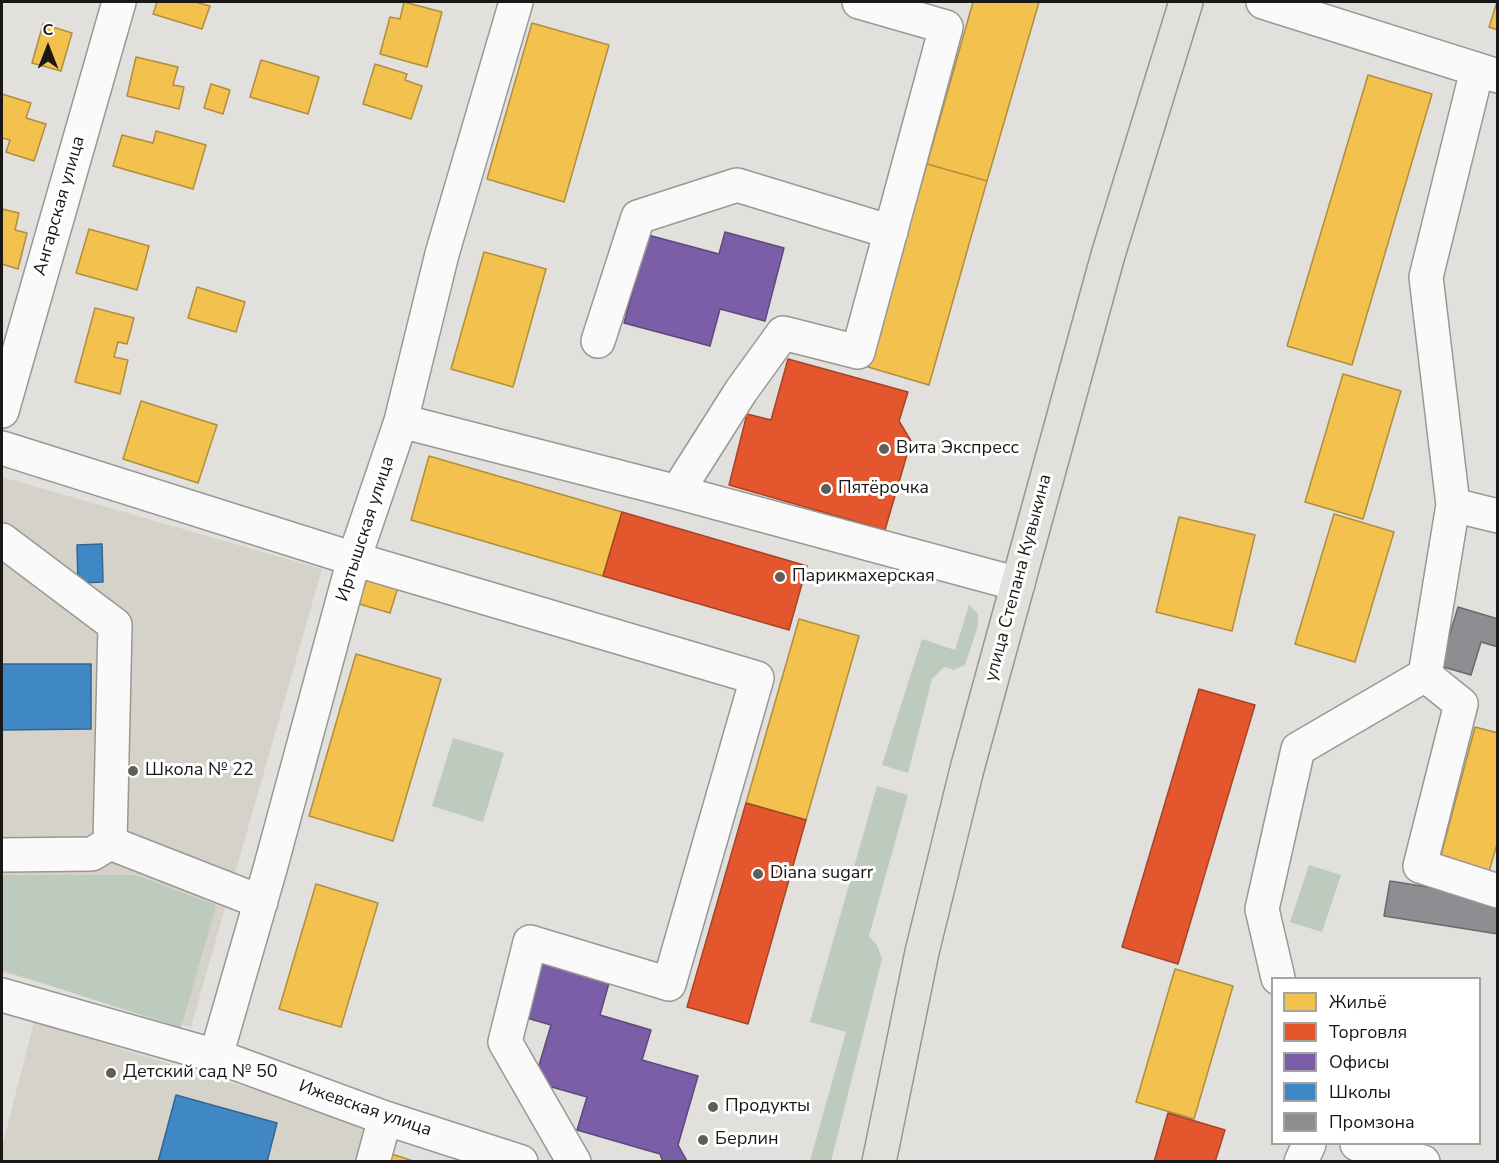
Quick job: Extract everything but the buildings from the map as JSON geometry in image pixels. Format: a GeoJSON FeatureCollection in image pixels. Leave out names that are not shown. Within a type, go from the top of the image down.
{"type":"FeatureCollection","features":[{"type":"Feature","properties":{"kind":"main road","name":"улица Степана Кувыкина"},"geometry":{"type":"LineString","coordinates":[[879,1161],[922,952],[967,769],[1108,255],[1185,2]]}},
{"type":"Feature","properties":{"kind":"street","name":"Ангарская улица"},"geometry":{"type":"LineString","coordinates":[[2,411],[119,2]]}},
{"type":"Feature","properties":{"kind":"street","name":"Иртышская улица"},"geometry":{"type":"LineString","coordinates":[[216,1056],[261,902],[354,559],[401,421],[442,254],[516,2]]}},
{"type":"Feature","properties":{"kind":"street"},"geometry":{"type":"LineString","coordinates":[[677,492],[741,392],[783,333],[858,352],[946,27],[859,2]]}},
{"type":"Feature","properties":{"kind":"street"},"geometry":{"type":"LineString","coordinates":[[1263,2],[1487,73],[1425,277],[1453,505],[1425,675]]}},
{"type":"Feature","properties":{"kind":"street"},"geometry":{"type":"LineString","coordinates":[[598,341],[638,217],[737,185],[891,232]]}},
{"type":"Feature","properties":{"kind":"street"},"geometry":{"type":"LineString","coordinates":[[401,421],[677,492],[1018,584]]}},
{"type":"Feature","properties":{"kind":"street"},"geometry":{"type":"LineString","coordinates":[[2,448],[354,559],[757,678],[669,984],[530,942],[505,1042],[574,1161]]}},
{"type":"Feature","properties":{"kind":"street"},"geometry":{"type":"LineString","coordinates":[[1453,505],[1497,516]]}},
{"type":"Feature","properties":{"kind":"street"},"geometry":{"type":"LineString","coordinates":[[2,540],[115,625],[110,843]]}},
{"type":"Feature","properties":{"kind":"street"},"geometry":{"type":"LineString","coordinates":[[1425,675],[1461,704],[1420,866],[1497,891]]}},
{"type":"Feature","properties":{"kind":"street"},"geometry":{"type":"LineString","coordinates":[[1278,977],[1262,909],[1298,749],[1425,675]]}},
{"type":"Feature","properties":{"kind":"street"},"geometry":{"type":"LineString","coordinates":[[2,855],[92,854],[110,843]]}},
{"type":"Feature","properties":{"kind":"street"},"geometry":{"type":"LineString","coordinates":[[110,843],[261,902]]}},
{"type":"Feature","properties":{"kind":"street","name":"Ижевская улица"},"geometry":{"type":"LineString","coordinates":[[2,995],[216,1056],[385,1118],[521,1161]]}},
{"type":"Feature","properties":{"kind":"street"},"geometry":{"type":"LineString","coordinates":[[372,1161],[385,1118]]}},
{"type":"Feature","properties":{"kind":"street"},"geometry":{"type":"LineString","coordinates":[[1302,1161],[1308,1145]]}},
{"type":"Feature","properties":{"kind":"street"},"geometry":{"type":"LineString","coordinates":[[1364,1145],[1423,1161]]}},
{"type":"Feature","properties":{"kind":"shaded area","name":"Школа № 22"},"geometry":{"type":"Polygon","coordinates":[[[2,477],[322,569],[191,1027],[2,972],[2,477]]]}},
{"type":"Feature","properties":{"kind":"shaded area","name":"Детский сад № 50"},"geometry":{"type":"Polygon","coordinates":[[[34,1022],[369,1125],[358,1161],[2,1162],[2,1147],[34,1022]]]}},
{"type":"Feature","properties":{"kind":"green space"},"geometry":{"type":"Polygon","coordinates":[[[969,605],[978,614],[978,626],[965,665],[954,670],[944,667],[932,679],[908,773],[882,765],[922,639],[955,650],[969,605]]]}},
{"type":"Feature","properties":{"kind":"green space"},"geometry":{"type":"Polygon","coordinates":[[[453,738],[504,753],[483,822],[432,806],[453,738]]]}},
{"type":"Feature","properties":{"kind":"green space"},"geometry":{"type":"Polygon","coordinates":[[[877,786],[908,795],[869,936],[877,945],[882,959],[831,1161],[810,1161],[846,1032],[810,1022],[877,786]]]}},
{"type":"Feature","properties":{"kind":"green space"},"geometry":{"type":"Polygon","coordinates":[[[1309,865],[1341,875],[1322,932],[1290,922],[1309,865]]]}},
{"type":"Feature","properties":{"kind":"green space"},"geometry":{"type":"Polygon","coordinates":[[[2,875],[135,875],[216,905],[181,1028],[2,970],[2,875]]]}},
{"type":"Feature","properties":{"kind":"place","name":"Вита Экспресс"},"geometry":{"type":"Point","coordinates":[884,449]}},
{"type":"Feature","properties":{"kind":"place","name":"Пятёрочка"},"geometry":{"type":"Point","coordinates":[826,489]}},
{"type":"Feature","properties":{"kind":"place","name":"Парикмахерская"},"geometry":{"type":"Point","coordinates":[780,577]}},
{"type":"Feature","properties":{"kind":"place","name":"Школа № 22"},"geometry":{"type":"Point","coordinates":[133,771]}},
{"type":"Feature","properties":{"kind":"place","name":"Diana sugarr"},"geometry":{"type":"Point","coordinates":[758,874]}},
{"type":"Feature","properties":{"kind":"place","name":"Детский сад № 50"},"geometry":{"type":"Point","coordinates":[111,1073]}},
{"type":"Feature","properties":{"kind":"place","name":"Продукты"},"geometry":{"type":"Point","coordinates":[713,1107]}},
{"type":"Feature","properties":{"kind":"place","name":"Берлин"},"geometry":{"type":"Point","coordinates":[703,1140]}}]}
